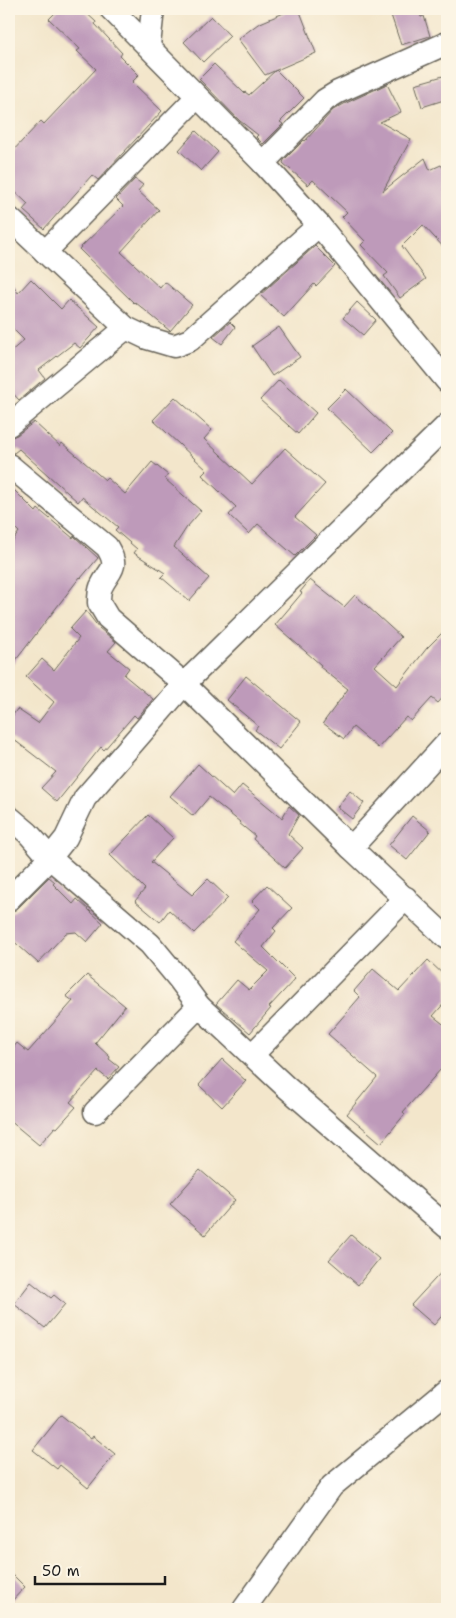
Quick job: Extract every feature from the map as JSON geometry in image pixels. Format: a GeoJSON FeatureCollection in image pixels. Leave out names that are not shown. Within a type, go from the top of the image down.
{"type":"FeatureCollection","features":[{"type":"Feature","properties":{"kind":"street"},"geometry":{"type":"LineString","coordinates":[[111,9],[149,45],[197,97],[263,163],[319,225],[447,381]]}},
{"type":"Feature","properties":{"kind":"street"},"geometry":{"type":"LineString","coordinates":[[149,45],[153,9]]}},
{"type":"Feature","properties":{"kind":"street"},"geometry":{"type":"LineString","coordinates":[[263,163],[325,100],[338,92],[447,43]]}},
{"type":"Feature","properties":{"kind":"street"},"geometry":{"type":"LineString","coordinates":[[44,252],[197,97]]}},
{"type":"Feature","properties":{"kind":"street"},"geometry":{"type":"LineString","coordinates":[[9,218],[126,328],[147,338],[174,346],[190,340],[319,225]]}},
{"type":"Feature","properties":{"kind":"street"},"geometry":{"type":"LineString","coordinates":[[9,425],[126,328]]}},
{"type":"Feature","properties":{"kind":"street"},"geometry":{"type":"LineString","coordinates":[[9,899],[50,858],[66,838],[85,798],[184,684],[447,425]]}},
{"type":"Feature","properties":{"kind":"street"},"geometry":{"type":"LineString","coordinates":[[9,465],[107,547],[114,559],[112,571],[101,588],[98,603],[108,618],[184,684],[351,848],[447,938]]}},
{"type":"Feature","properties":{"kind":"street"},"geometry":{"type":"LineString","coordinates":[[351,848],[447,743]]}},
{"type":"Feature","properties":{"kind":"street"},"geometry":{"type":"LineString","coordinates":[[9,817],[28,833],[50,858],[150,944],[199,1006],[285,1086],[447,1227]]}},
{"type":"Feature","properties":{"kind":"street"},"geometry":{"type":"LineString","coordinates":[[252,1055],[406,898]]}},
{"type":"Feature","properties":{"kind":"street"},"geometry":{"type":"LineString","coordinates":[[95,1112],[199,1006]]}},
{"type":"Feature","properties":{"kind":"street"},"geometry":{"type":"LineString","coordinates":[[244,1609],[332,1486],[447,1391]]}},
{"type":"Feature","properties":{"kind":"building"},"geometry":{"type":"Polygon","coordinates":[[[59,9],[82,9],[96,22],[95,24],[122,53],[120,56],[139,75],[132,82],[162,111],[98,180],[92,175],[44,229],[23,210],[28,204],[9,186],[9,155],[41,121],[44,124],[96,69],[77,51],[80,49],[49,19],[59,9]]]}},
{"type":"Feature","properties":{"kind":"building"},"geometry":{"type":"Polygon","coordinates":[[[293,9],[299,9],[316,53],[265,75],[238,39],[258,24],[293,9]]]}},
{"type":"Feature","properties":{"kind":"building"},"geometry":{"type":"Polygon","coordinates":[[[389,9],[418,9],[421,17],[424,16],[430,36],[401,45],[389,9]]]}},
{"type":"Feature","properties":{"kind":"building"},"geometry":{"type":"Polygon","coordinates":[[[211,16],[230,36],[203,62],[184,42],[211,16]]]}},
{"type":"Feature","properties":{"kind":"building"},"geometry":{"type":"Polygon","coordinates":[[[214,64],[244,93],[249,95],[276,70],[304,98],[280,122],[283,124],[263,144],[256,137],[258,135],[240,121],[199,79],[214,64]]]}},
{"type":"Feature","properties":{"kind":"building"},"geometry":{"type":"Polygon","coordinates":[[[443,76],[447,99],[422,107],[415,84],[443,76]]]}},
{"type":"Feature","properties":{"kind":"building"},"geometry":{"type":"Polygon","coordinates":[[[387,84],[401,112],[380,122],[411,139],[383,191],[425,158],[430,170],[441,165],[447,173],[447,251],[423,225],[402,246],[426,279],[400,298],[384,276],[388,273],[361,245],[365,241],[342,217],[347,212],[313,180],[308,185],[283,163],[333,110],[387,84]]]}},
{"type":"Feature","properties":{"kind":"building"},"geometry":{"type":"Polygon","coordinates":[[[196,131],[218,152],[201,171],[179,150],[196,131]]]}},
{"type":"Feature","properties":{"kind":"building"},"geometry":{"type":"Polygon","coordinates":[[[135,179],[143,185],[138,191],[159,210],[121,252],[160,288],[165,282],[192,305],[170,331],[134,303],[79,249],[123,206],[116,199],[135,179]]]}},
{"type":"Feature","properties":{"kind":"building"},"geometry":{"type":"Polygon","coordinates":[[[315,246],[335,266],[316,286],[314,284],[284,317],[260,295],[315,246]]]}},
{"type":"Feature","properties":{"kind":"building"},"geometry":{"type":"Polygon","coordinates":[[[9,278],[18,293],[31,279],[61,309],[69,300],[99,327],[80,348],[74,343],[39,370],[45,378],[19,400],[9,389],[9,353],[24,340],[9,325],[9,278]]]}},
{"type":"Feature","properties":{"kind":"building"},"geometry":{"type":"Polygon","coordinates":[[[357,302],[376,320],[363,335],[343,318],[357,302]]]}},
{"type":"Feature","properties":{"kind":"building"},"geometry":{"type":"Polygon","coordinates":[[[230,322],[235,327],[222,344],[213,337],[230,322]]]}},
{"type":"Feature","properties":{"kind":"building"},"geometry":{"type":"Polygon","coordinates":[[[279,327],[300,357],[272,376],[252,346],[279,327]]]}},
{"type":"Feature","properties":{"kind":"building"},"geometry":{"type":"Polygon","coordinates":[[[279,380],[316,413],[298,434],[260,400],[279,380]]]}},
{"type":"Feature","properties":{"kind":"building"},"geometry":{"type":"Polygon","coordinates":[[[346,389],[392,433],[373,452],[327,408],[346,389]]]}},
{"type":"Feature","properties":{"kind":"building"},"geometry":{"type":"Polygon","coordinates":[[[175,397],[212,430],[204,439],[252,484],[285,448],[325,484],[295,517],[316,535],[295,556],[258,524],[249,534],[229,515],[236,507],[202,475],[207,470],[153,420],[175,397]]]}},
{"type":"Feature","properties":{"kind":"building"},"geometry":{"type":"Polygon","coordinates":[[[34,422],[60,446],[62,443],[105,480],[107,478],[125,494],[152,462],[168,475],[165,479],[201,511],[187,527],[174,547],[209,578],[189,601],[161,577],[165,573],[134,553],[137,549],[115,530],[118,527],[82,497],[78,502],[19,449],[14,453],[9,452],[9,438],[17,435],[34,422]]]}},
{"type":"Feature","properties":{"kind":"building"},"geometry":{"type":"Polygon","coordinates":[[[9,485],[36,512],[38,509],[73,538],[74,536],[98,558],[80,577],[9,669],[9,546],[19,532],[9,522],[9,485]]]}},
{"type":"Feature","properties":{"kind":"building"},"geometry":{"type":"Polygon","coordinates":[[[310,580],[344,607],[355,595],[401,637],[375,666],[397,686],[427,648],[447,628],[447,693],[438,703],[432,698],[411,721],[406,717],[378,748],[353,727],[344,739],[323,723],[348,689],[320,667],[321,665],[275,625],[302,593],[300,592],[310,580]]]}},
{"type":"Feature","properties":{"kind":"building"},"geometry":{"type":"Polygon","coordinates":[[[86,611],[99,628],[116,642],[108,651],[129,668],[124,675],[153,699],[137,718],[134,715],[104,750],[101,747],[57,802],[41,788],[56,772],[9,736],[9,721],[17,709],[38,723],[54,702],[26,677],[42,659],[54,670],[79,638],[70,629],[86,611]]]}},
{"type":"Feature","properties":{"kind":"building"},"geometry":{"type":"Polygon","coordinates":[[[246,676],[301,722],[279,749],[255,730],[258,726],[227,700],[246,676]]]}},
{"type":"Feature","properties":{"kind":"building"},"geometry":{"type":"Polygon","coordinates":[[[198,764],[233,796],[242,785],[282,818],[289,806],[299,815],[288,834],[303,848],[285,868],[253,839],[255,836],[209,797],[193,816],[170,796],[198,764]]]}},
{"type":"Feature","properties":{"kind":"building"},"geometry":{"type":"Polygon","coordinates":[[[350,791],[364,803],[352,819],[337,807],[350,791]]]}},
{"type":"Feature","properties":{"kind":"building"},"geometry":{"type":"Polygon","coordinates":[[[148,815],[173,838],[151,862],[192,895],[208,879],[228,898],[194,933],[169,910],[160,922],[135,901],[145,889],[110,855],[148,815]]]}},
{"type":"Feature","properties":{"kind":"building"},"geometry":{"type":"Polygon","coordinates":[[[412,816],[430,831],[407,860],[389,845],[412,816]]]}},
{"type":"Feature","properties":{"kind":"building"},"geometry":{"type":"Polygon","coordinates":[[[49,877],[55,882],[53,884],[73,904],[77,899],[103,923],[87,942],[76,932],[66,933],[38,963],[9,937],[9,915],[49,877]]]}},
{"type":"Feature","properties":{"kind":"building"},"geometry":{"type":"Polygon","coordinates":[[[267,885],[292,908],[273,928],[276,931],[263,947],[295,979],[269,1007],[271,1008],[250,1033],[216,1004],[237,980],[249,990],[268,971],[233,941],[260,909],[252,901],[267,885]]]}},
{"type":"Feature","properties":{"kind":"building"},"geometry":{"type":"Polygon","coordinates":[[[428,960],[447,978],[447,1000],[433,1016],[447,1027],[447,1074],[441,1069],[403,1112],[405,1114],[381,1143],[347,1114],[377,1077],[328,1034],[360,997],[354,991],[373,969],[399,991],[428,960]]]}},
{"type":"Feature","properties":{"kind":"building"},"geometry":{"type":"Polygon","coordinates":[[[87,975],[125,1006],[95,1043],[119,1067],[108,1079],[98,1071],[70,1102],[76,1107],[39,1145],[9,1120],[9,1053],[17,1043],[28,1052],[73,1001],[66,996],[87,975]]]}},
{"type":"Feature","properties":{"kind":"building"},"geometry":{"type":"Polygon","coordinates":[[[222,1059],[246,1081],[222,1107],[199,1085],[222,1059]]]}},
{"type":"Feature","properties":{"kind":"building"},"geometry":{"type":"Polygon","coordinates":[[[200,1170],[235,1200],[205,1235],[170,1204],[200,1170]]]}},
{"type":"Feature","properties":{"kind":"building"},"geometry":{"type":"Polygon","coordinates":[[[351,1235],[379,1259],[358,1285],[329,1260],[351,1235]]]}},
{"type":"Feature","properties":{"kind":"building"},"geometry":{"type":"Polygon","coordinates":[[[447,1266],[447,1310],[434,1325],[411,1305],[447,1266]]]}},
{"type":"Feature","properties":{"kind":"building"},"geometry":{"type":"Polygon","coordinates":[[[31,1282],[51,1298],[54,1295],[65,1304],[45,1328],[14,1304],[31,1282]]]}},
{"type":"Feature","properties":{"kind":"building"},"geometry":{"type":"Polygon","coordinates":[[[61,1415],[91,1439],[93,1436],[115,1454],[88,1488],[60,1465],[57,1469],[33,1450],[61,1415]]]}},
{"type":"Feature","properties":{"kind":"building"},"geometry":{"type":"Polygon","coordinates":[[[9,1571],[25,1587],[9,1604],[9,1571]]]}}]}
